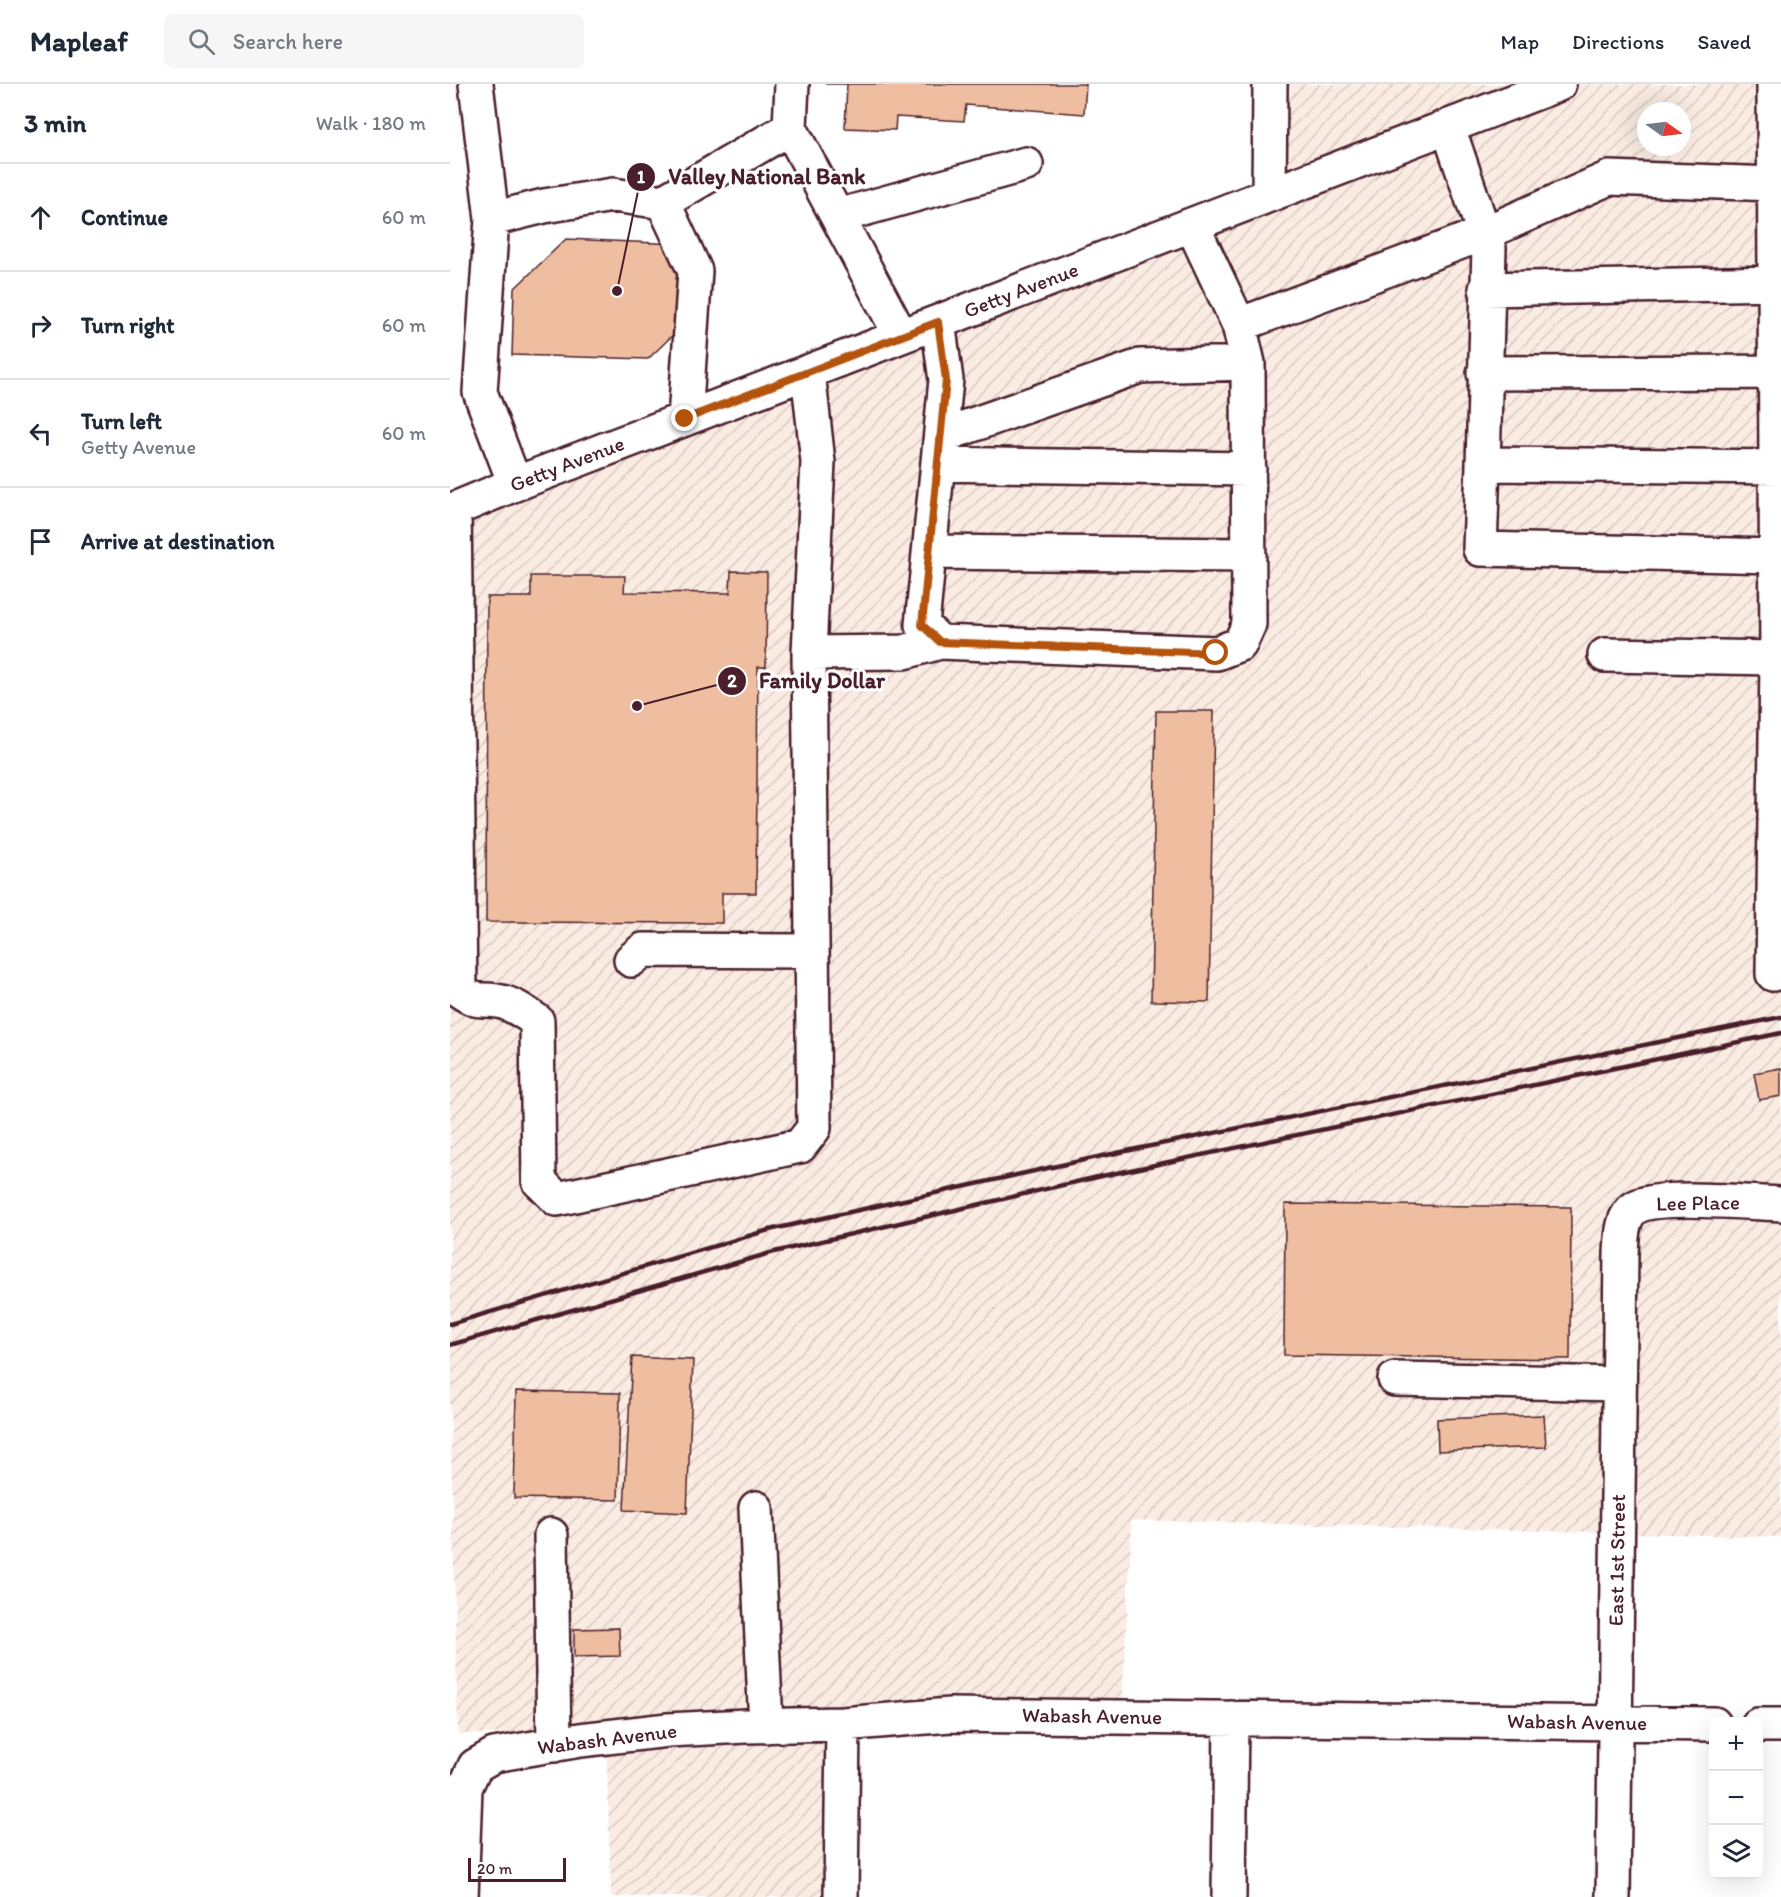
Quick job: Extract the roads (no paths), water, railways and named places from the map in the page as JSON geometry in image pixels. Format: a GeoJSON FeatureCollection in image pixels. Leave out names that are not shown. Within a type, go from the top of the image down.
{"type":"FeatureCollection","features":[{"type":"Feature","properties":{"kind":"street"},"geometry":{"type":"LineString","coordinates":[[476,84],[492,219],[480,392],[515,484]]}},
{"type":"Feature","properties":{"kind":"street"},"geometry":{"type":"LineString","coordinates":[[792,84],[790,128],[902,336]]}},
{"type":"Feature","properties":{"kind":"street"},"geometry":{"type":"LineString","coordinates":[[1269,195],[1270,84]]}},
{"type":"Feature","properties":{"kind":"street","name":"Getty Avenue"},"geometry":{"type":"LineString","coordinates":[[452,510],[1559,84]]}},
{"type":"Feature","properties":{"kind":"street"},"geometry":{"type":"LineString","coordinates":[[1773,974],[1779,658],[1776,556],[1778,467],[1775,372],[1774,84]]}},
{"type":"Feature","properties":{"kind":"street"},"geometry":{"type":"LineString","coordinates":[[1448,127],[1489,248],[1480,549],[1776,556]]}},
{"type":"Feature","properties":{"kind":"street"},"geometry":{"type":"LineString","coordinates":[[492,219],[544,206],[613,195],[663,202],[790,128]]}},
{"type":"Feature","properties":{"kind":"street"},"geometry":{"type":"LineString","coordinates":[[838,216],[1026,164]]}},
{"type":"Feature","properties":{"kind":"street"},"geometry":{"type":"LineString","coordinates":[[1239,325],[1485,233],[1609,178],[1774,184]]}},
{"type":"Feature","properties":{"kind":"street"},"geometry":{"type":"LineString","coordinates":[[663,202],[695,271],[685,419]]}},
{"type":"Feature","properties":{"kind":"street"},"geometry":{"type":"LineString","coordinates":[[809,653],[904,652],[940,642],[1216,653],[1240,644],[1249,624],[1248,363],[1239,325],[1192,225]]}},
{"type":"Feature","properties":{"kind":"street"},"geometry":{"type":"LineString","coordinates":[[1486,289],[1775,283]]}},
{"type":"Feature","properties":{"kind":"street"},"geometry":{"type":"LineString","coordinates":[[938,322],[946,380],[922,625],[940,642]]}},
{"type":"Feature","properties":{"kind":"street"},"geometry":{"type":"LineString","coordinates":[[939,451],[1140,366],[1248,363]]}},
{"type":"Feature","properties":{"kind":"street"},"geometry":{"type":"LineString","coordinates":[[452,510],[460,992],[474,1001],[498,1001],[517,1007],[537,1021],[538,1181],[557,1199],[800,1146],[814,1128],[809,653],[818,462],[808,372]]}},
{"type":"Feature","properties":{"kind":"street"},"geometry":{"type":"LineString","coordinates":[[1484,373],[1775,372]]}},
{"type":"Feature","properties":{"kind":"street"},"geometry":{"type":"LineString","coordinates":[[939,451],[1248,469]]}},
{"type":"Feature","properties":{"kind":"street"},"geometry":{"type":"LineString","coordinates":[[1483,464],[1778,467]]}},
{"type":"Feature","properties":{"kind":"street"},"geometry":{"type":"LineString","coordinates":[[930,552],[1249,555]]}},
{"type":"Feature","properties":{"kind":"street"},"geometry":{"type":"LineString","coordinates":[[1605,655],[1779,658]]}},
{"type":"Feature","properties":{"kind":"street"},"geometry":{"type":"LineString","coordinates":[[632,960],[643,950],[812,951]]}},
{"type":"Feature","properties":{"kind":"street","name":"Lee Place"},"geometry":{"type":"LineString","coordinates":[[1624,1223],[1636,1207],[1662,1200],[1781,1204]]}},
{"type":"Feature","properties":{"kind":"street","name":"East 1st Street"},"geometry":{"type":"LineString","coordinates":[[1613,1897],[1621,1254],[1624,1223]]}},
{"type":"Feature","properties":{"kind":"street"},"geometry":{"type":"LineString","coordinates":[[1395,1379],[1619,1384]]}},
{"type":"Feature","properties":{"kind":"street"},"geometry":{"type":"LineString","coordinates":[[756,1508],[766,1726]]}},
{"type":"Feature","properties":{"kind":"street"},"geometry":{"type":"LineString","coordinates":[[551,1535],[554,1745]]}},
{"type":"Feature","properties":{"kind":"street","name":"Wabash Avenue"},"geometry":{"type":"LineString","coordinates":[[461,1897],[465,1788],[475,1767],[494,1755],[554,1745],[668,1730],[843,1724],[950,1715],[1709,1724]]}},
{"type":"Feature","properties":{"kind":"street"},"geometry":{"type":"LineString","coordinates":[[1229,1897],[1231,1718]]}},
{"type":"Feature","properties":{"kind":"street"},"geometry":{"type":"LineString","coordinates":[[841,1897],[843,1724]]}},
{"type":"Feature","properties":{"kind":"street"},"geometry":{"type":"LineString","coordinates":[[1763,1725],[1781,1725]]}},
{"type":"Feature","properties":{"kind":"railway"},"geometry":{"type":"LineString","coordinates":[[450,1324],[769,1230],[1102,1156],[1781,1017]]}},
{"type":"Feature","properties":{"kind":"railway"},"geometry":{"type":"LineString","coordinates":[[450,1345],[774,1252],[1102,1176],[1781,1033]]}},
{"type":"Feature","properties":{"kind":"place","name":"Valley National Bank"},"geometry":{"type":"Point","coordinates":[617,291]}},
{"type":"Feature","properties":{"kind":"place","name":"Family Dollar"},"geometry":{"type":"Point","coordinates":[637,706]}}]}
